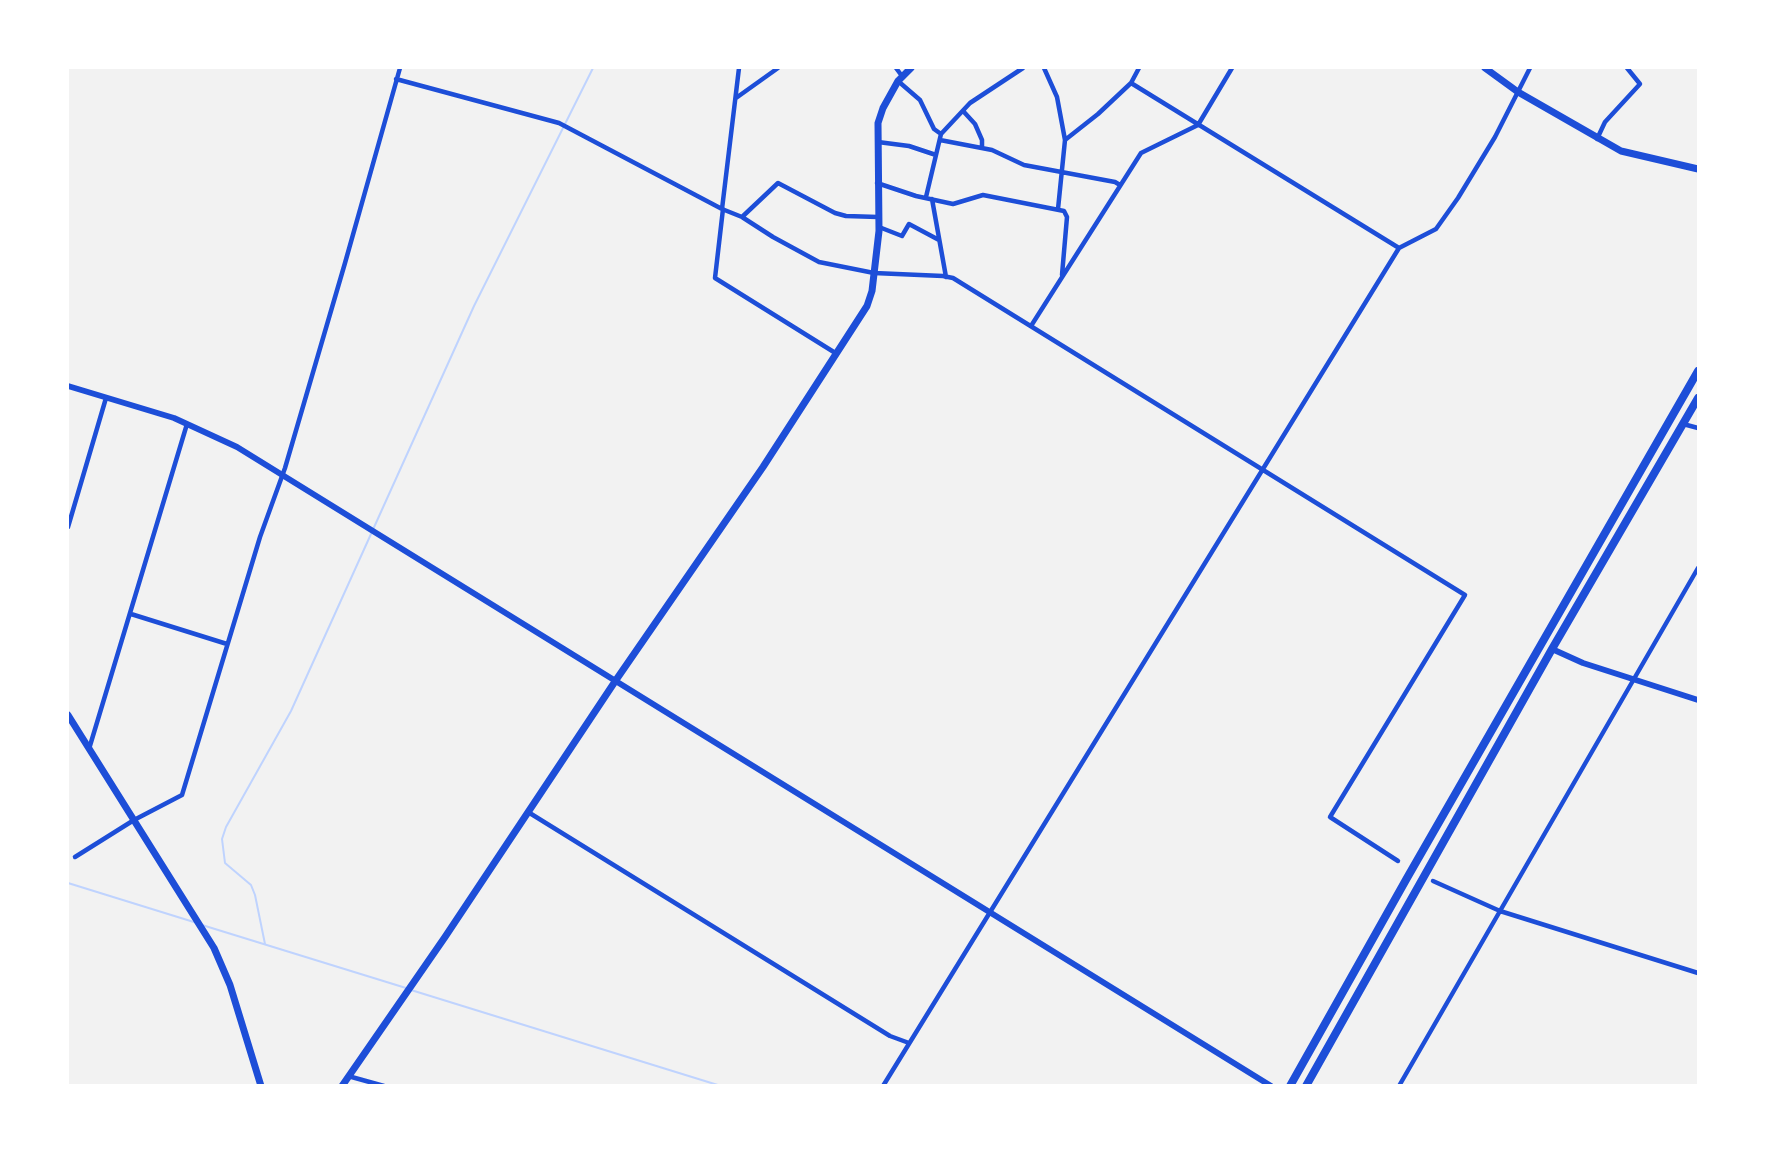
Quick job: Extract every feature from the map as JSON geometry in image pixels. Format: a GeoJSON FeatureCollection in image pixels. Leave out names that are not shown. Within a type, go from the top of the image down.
{"type":"FeatureCollection","features":[{"type":"Feature","properties":{"kind":"highway"},"geometry":{"type":"LineString","coordinates":[[1290,1086],[1698,371]]}},
{"type":"Feature","properties":{"kind":"highway"},"geometry":{"type":"LineString","coordinates":[[1306,1086],[1552,649],[1698,398]]}},
{"type":"Feature","properties":{"kind":"main road"},"geometry":{"type":"LineString","coordinates":[[342,1086],[763,467],[867,306],[872,291],[879,227],[878,123],[883,108],[900,79],[911,68]]}},
{"type":"Feature","properties":{"kind":"main road"},"geometry":{"type":"LineString","coordinates":[[1485,68],[1518,92],[1621,151],[1698,169]]}},
{"type":"Feature","properties":{"kind":"main road"},"geometry":{"type":"LineString","coordinates":[[68,715],[214,948],[230,985],[261,1086]]}},
{"type":"Feature","properties":{"kind":"street"},"geometry":{"type":"LineString","coordinates":[[75,857],[134,820],[182,795],[260,537],[284,474],[349,252],[399,68]]}},
{"type":"Feature","properties":{"kind":"street"},"geometry":{"type":"LineString","coordinates":[[739,68],[715,278],[837,354]]}},
{"type":"Feature","properties":{"kind":"street"},"geometry":{"type":"LineString","coordinates":[[736,98],[778,68]]}},
{"type":"Feature","properties":{"kind":"street"},"geometry":{"type":"LineString","coordinates":[[896,68],[900,79],[920,100],[934,129],[941,134]]}},
{"type":"Feature","properties":{"kind":"street"},"geometry":{"type":"LineString","coordinates":[[946,277],[929,198],[941,134],[970,103],[1023,68]]}},
{"type":"Feature","properties":{"kind":"street"},"geometry":{"type":"LineString","coordinates":[[1044,68],[1057,97],[1065,140],[1058,209]]}},
{"type":"Feature","properties":{"kind":"street"},"geometry":{"type":"LineString","coordinates":[[1065,140],[1098,114],[1131,82],[1139,68]]}},
{"type":"Feature","properties":{"kind":"street"},"geometry":{"type":"LineString","coordinates":[[1031,326],[1141,153],[1198,125],[1232,68]]}},
{"type":"Feature","properties":{"kind":"street"},"geometry":{"type":"LineString","coordinates":[[883,1086],[1399,248],[1436,229],[1496,137],[1530,68]]}},
{"type":"Feature","properties":{"kind":"street"},"geometry":{"type":"LineString","coordinates":[[1597,138],[1605,122],[1640,84],[1627,68]]}},
{"type":"Feature","properties":{"kind":"street"},"geometry":{"type":"LineString","coordinates":[[396,79],[559,123],[742,217],[819,262],[874,273],[946,277],[962,283],[1465,595],[1330,817],[1398,861]]}},
{"type":"Feature","properties":{"kind":"street"},"geometry":{"type":"LineString","coordinates":[[1131,82],[1399,248]]}},
{"type":"Feature","properties":{"kind":"street"},"geometry":{"type":"LineString","coordinates":[[964,112],[975,124],[982,140],[982,148]]}},
{"type":"Feature","properties":{"kind":"street"},"geometry":{"type":"LineString","coordinates":[[940,140],[992,150],[1024,165],[1115,182],[1120,185]]}},
{"type":"Feature","properties":{"kind":"street"},"geometry":{"type":"LineString","coordinates":[[877,142],[909,146],[936,155]]}},
{"type":"Feature","properties":{"kind":"street"},"geometry":{"type":"LineString","coordinates":[[742,217],[778,183],[835,213],[846,216],[878,217]]}},
{"type":"Feature","properties":{"kind":"street"},"geometry":{"type":"LineString","coordinates":[[877,183],[901,189],[916,196],[953,204],[983,195],[1064,211],[1067,217],[1062,275]]}},
{"type":"Feature","properties":{"kind":"street"},"geometry":{"type":"LineString","coordinates":[[879,227],[902,236],[909,225],[939,240]]}},
{"type":"Feature","properties":{"kind":"street"},"geometry":{"type":"LineString","coordinates":[[68,386],[187,424],[223,439],[284,474],[1271,1086]]}},
{"type":"Feature","properties":{"kind":"street"},"geometry":{"type":"LineString","coordinates":[[68,528],[106,398]]}},
{"type":"Feature","properties":{"kind":"street"},"geometry":{"type":"LineString","coordinates":[[89,750],[187,424]]}},
{"type":"Feature","properties":{"kind":"street"},"geometry":{"type":"LineString","coordinates":[[1683,424],[1698,428]]}},
{"type":"Feature","properties":{"kind":"street"},"geometry":{"type":"LineString","coordinates":[[1399,1086],[1698,568]]}},
{"type":"Feature","properties":{"kind":"street"},"geometry":{"type":"LineString","coordinates":[[131,614],[228,644]]}},
{"type":"Feature","properties":{"kind":"street"},"geometry":{"type":"LineString","coordinates":[[1552,649],[1583,663],[1698,700]]}},
{"type":"Feature","properties":{"kind":"street"},"geometry":{"type":"LineString","coordinates":[[528,812],[890,1036],[909,1043]]}},
{"type":"Feature","properties":{"kind":"street"},"geometry":{"type":"LineString","coordinates":[[1433,881],[1500,911],[1698,973]]}},
{"type":"Feature","properties":{"kind":"street"},"geometry":{"type":"LineString","coordinates":[[348,1076],[384,1086]]}},
{"type":"Feature","properties":{"kind":"waterway"},"geometry":{"type":"LineString","coordinates":[[265,944],[251,885],[225,863],[222,839],[226,827],[291,711],[474,306],[593,68]]}},
{"type":"Feature","properties":{"kind":"waterway"},"geometry":{"type":"LineString","coordinates":[[68,883],[197,923]]}},
{"type":"Feature","properties":{"kind":"waterway"},"geometry":{"type":"LineString","coordinates":[[202,925],[406,988]]}},
{"type":"Feature","properties":{"kind":"waterway"},"geometry":{"type":"LineString","coordinates":[[411,990],[721,1086]]}}]}
